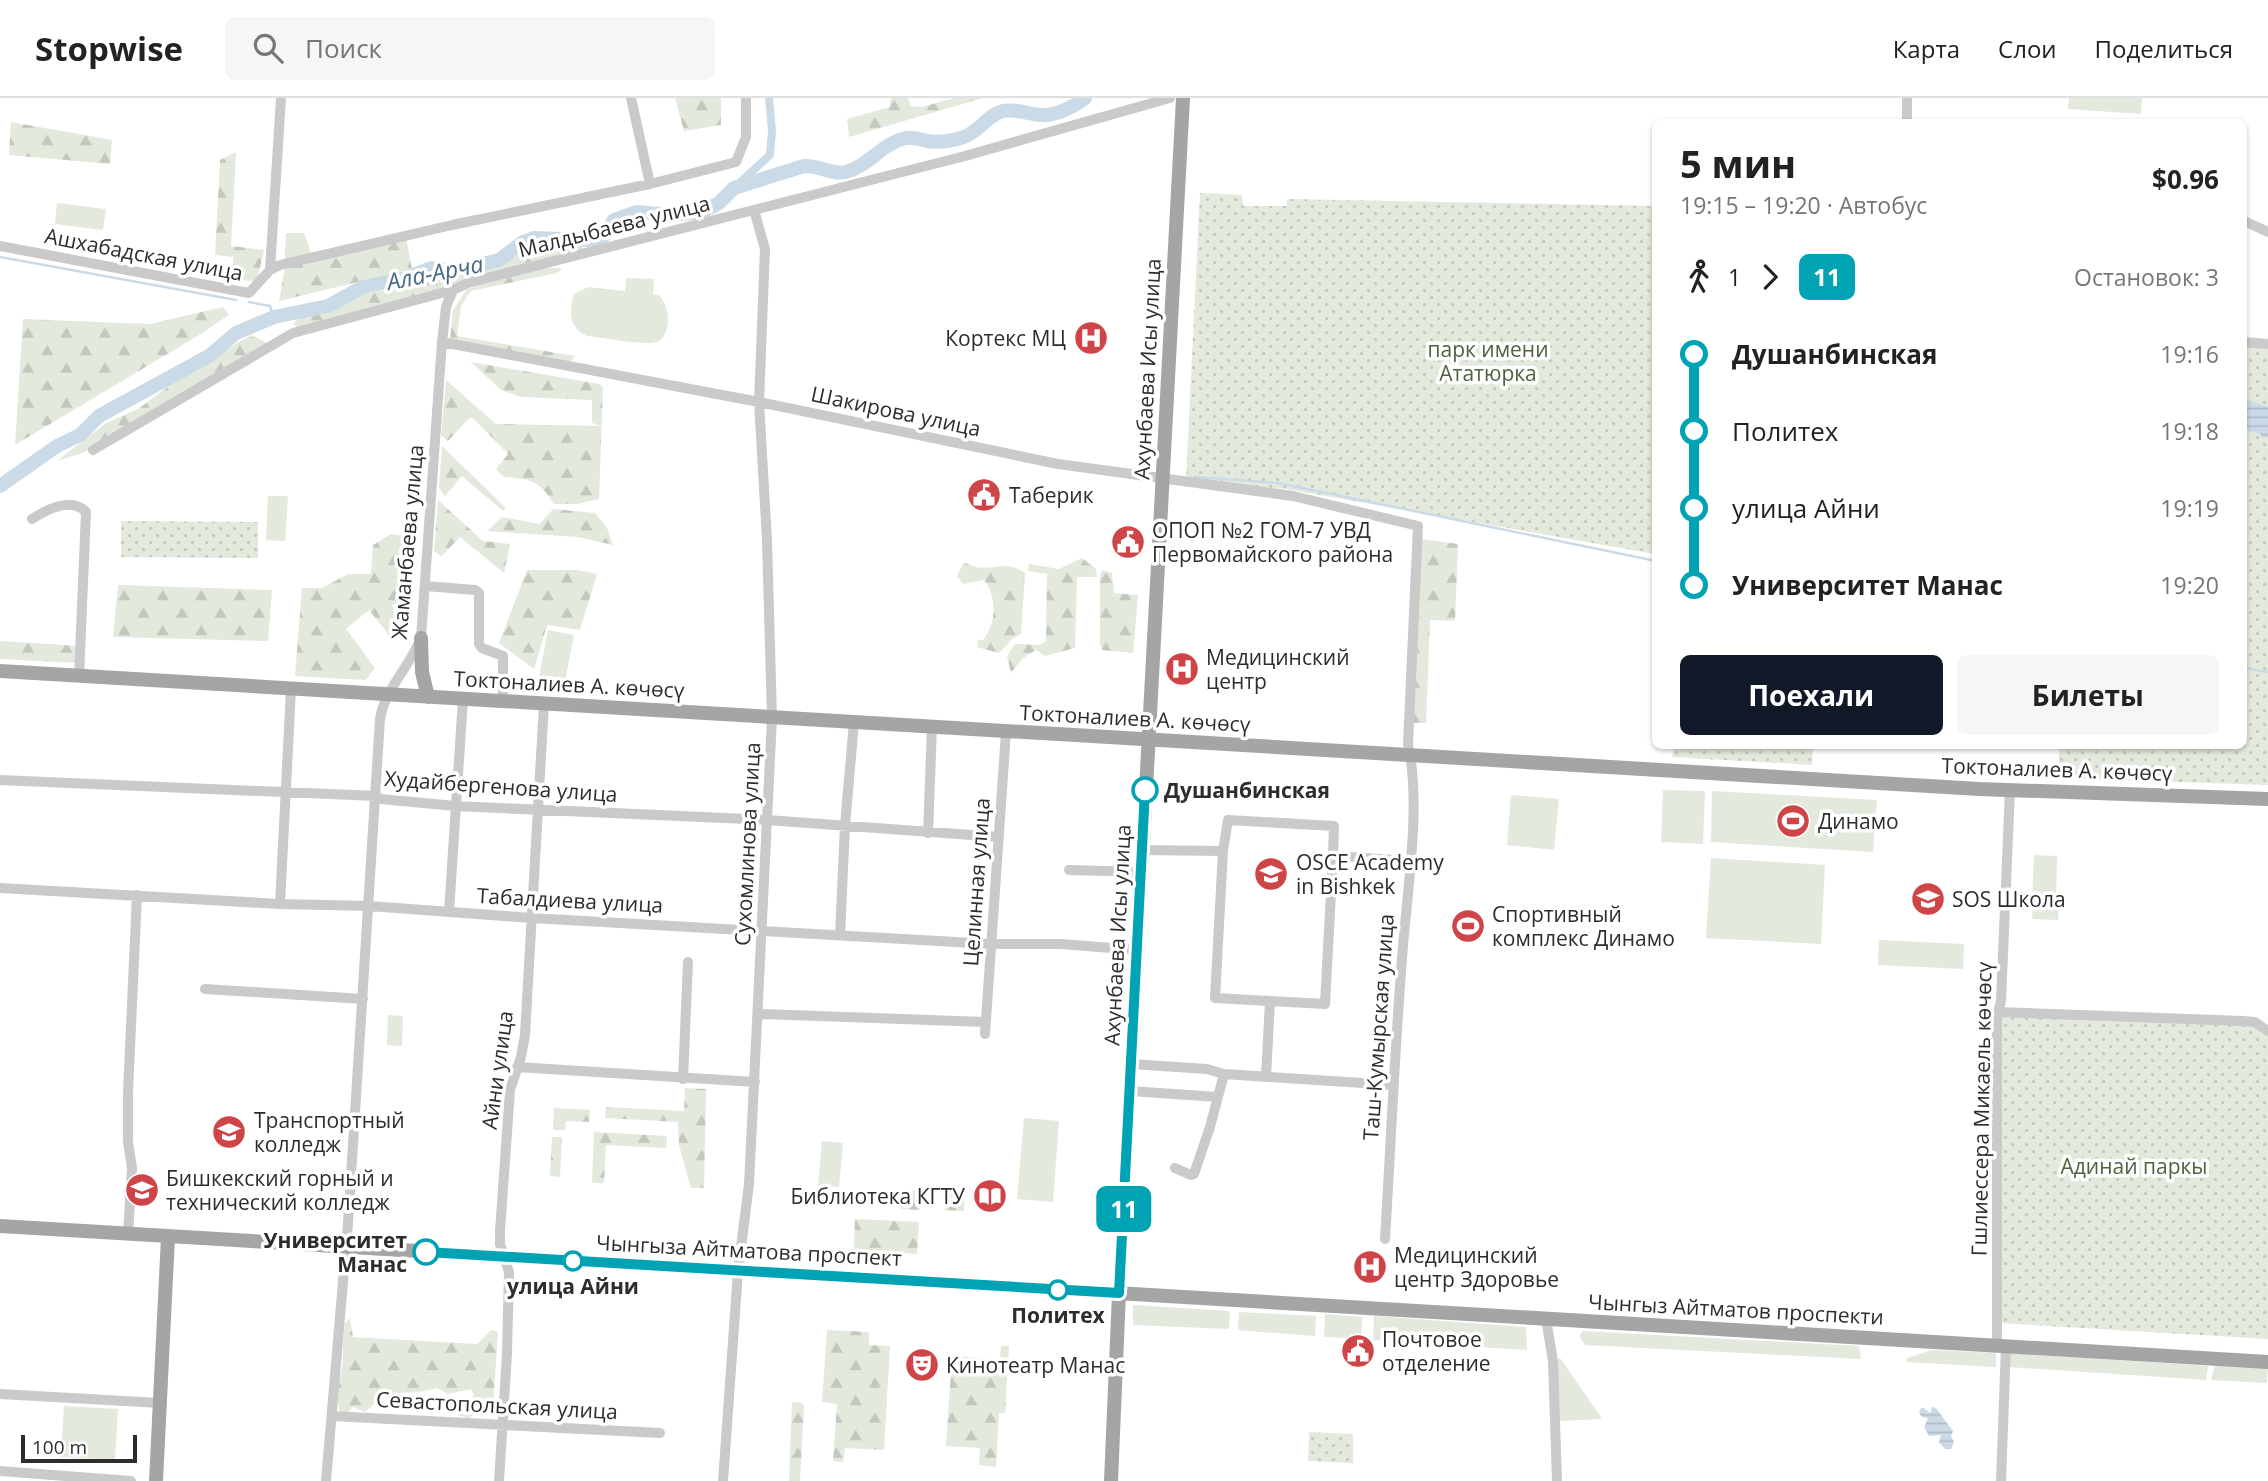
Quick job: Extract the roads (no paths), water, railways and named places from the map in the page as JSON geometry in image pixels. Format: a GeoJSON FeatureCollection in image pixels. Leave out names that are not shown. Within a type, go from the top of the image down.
{"type":"FeatureCollection","features":[{"type":"Feature","properties":{"kind":"main road","name":"Ахунбаева Исы улица"},"geometry":{"type":"LineString","coordinates":[[1111,1481],[1183,98]]}},
{"type":"Feature","properties":{"kind":"main road"},"geometry":{"type":"LineString","coordinates":[[421,638],[422,672],[428,697]]}},
{"type":"Feature","properties":{"kind":"main road","name":"Токтоналиев А. көчөсү"},"geometry":{"type":"LineString","coordinates":[[0,671],[2010,790],[2268,799]]}},
{"type":"Feature","properties":{"kind":"main road","name":"Чынгыза Айтматова проспект"},"geometry":{"type":"LineString","coordinates":[[0,1226],[1119,1293]]}},
{"type":"Feature","properties":{"kind":"main road"},"geometry":{"type":"LineString","coordinates":[[156,1481],[168,1237]]}},
{"type":"Feature","properties":{"kind":"main road","name":"Чынгыз Айтматов проспекти"},"geometry":{"type":"LineString","coordinates":[[1119,1293],[2268,1362]]}},
{"type":"Feature","properties":{"kind":"street"},"geometry":{"type":"LineString","coordinates":[[270,270],[281,98]]}},
{"type":"Feature","properties":{"kind":"street"},"geometry":{"type":"LineString","coordinates":[[631,98],[650,184]]}},
{"type":"Feature","properties":{"kind":"street","name":"Малдыбаева улица"},"geometry":{"type":"LineString","coordinates":[[270,270],[280,265],[452,225],[650,184],[736,162],[746,137],[746,98]]}},
{"type":"Feature","properties":{"kind":"street","name":"Малдыбаева улица"},"geometry":{"type":"LineString","coordinates":[[93,450],[293,333],[453,290],[468,283],[965,156],[1170,98]]}},
{"type":"Feature","properties":{"kind":"street"},"geometry":{"type":"LineString","coordinates":[[1907,98],[1907,119]]}},
{"type":"Feature","properties":{"kind":"street","name":"Сухомлинова улица"},"geometry":{"type":"LineString","coordinates":[[723,1481],[738,1271],[749,1184],[772,718],[767,540],[759,402],[765,249],[754,210]]}},
{"type":"Feature","properties":{"kind":"street"},"geometry":{"type":"LineString","coordinates":[[2247,222],[2268,232]]}},
{"type":"Feature","properties":{"kind":"street","name":"Ашхабадская улица"},"geometry":{"type":"LineString","coordinates":[[0,246],[241,293],[249,293],[270,270]]}},
{"type":"Feature","properties":{"kind":"street","name":"Жаманбаева улица"},"geometry":{"type":"LineString","coordinates":[[326,1481],[348,1223],[380,719],[387,695],[409,664],[421,638],[442,342],[446,307],[453,290]]}},
{"type":"Feature","properties":{"kind":"street","name":"Шакирова улица"},"geometry":{"type":"LineString","coordinates":[[442,342],[759,402],[1058,464],[1293,496],[1345,506],[1418,526]]}},
{"type":"Feature","properties":{"kind":"street"},"geometry":{"type":"LineString","coordinates":[[2247,342],[2268,344]]}},
{"type":"Feature","properties":{"kind":"street"},"geometry":{"type":"LineString","coordinates":[[32,519],[57,506],[74,505],[86,512],[79,677]]}},
{"type":"Feature","properties":{"kind":"street","name":"Таш-Кумырская улица"},"geometry":{"type":"LineString","coordinates":[[1385,1238],[1393,1085],[1410,861],[1414,769],[1408,744],[1418,526]]}},
{"type":"Feature","properties":{"kind":"street"},"geometry":{"type":"LineString","coordinates":[[425,586],[475,590],[479,593],[479,644],[482,648],[503,656],[503,701]]}},
{"type":"Feature","properties":{"kind":"street"},"geometry":{"type":"LineString","coordinates":[[280,904],[291,689]]}},
{"type":"Feature","properties":{"kind":"street"},"geometry":{"type":"LineString","coordinates":[[449,912],[463,699]]}},
{"type":"Feature","properties":{"kind":"street","name":"Айни улица"},"geometry":{"type":"LineString","coordinates":[[499,1481],[509,1288],[509,1272],[500,1244],[505,1153],[510,1090],[523,1048],[544,704]]}},
{"type":"Feature","properties":{"kind":"street"},"geometry":{"type":"LineString","coordinates":[[840,935],[845,825],[854,722]]}},
{"type":"Feature","properties":{"kind":"street"},"geometry":{"type":"LineString","coordinates":[[928,833],[933,727]]}},
{"type":"Feature","properties":{"kind":"street","name":"Целинная улица"},"geometry":{"type":"LineString","coordinates":[[985,1034],[1006,732]]}},
{"type":"Feature","properties":{"kind":"street","name":"Худайбергенова улица"},"geometry":{"type":"LineString","coordinates":[[0,780],[376,796],[455,806],[767,820],[999,837]]}},
{"type":"Feature","properties":{"kind":"street","name":"Гшлиессера Микаель көчөсү"},"geometry":{"type":"LineString","coordinates":[[2001,1481],[1999,1012],[2010,790]]}},
{"type":"Feature","properties":{"kind":"street"},"geometry":{"type":"LineString","coordinates":[[1228,820],[1334,825],[1325,1004],[1215,998],[1223,852],[1228,820]]}},
{"type":"Feature","properties":{"kind":"street"},"geometry":{"type":"LineString","coordinates":[[1142,850],[1223,852]]}},
{"type":"Feature","properties":{"kind":"street"},"geometry":{"type":"LineString","coordinates":[[1333,856],[1410,861]]}},
{"type":"Feature","properties":{"kind":"street"},"geometry":{"type":"LineString","coordinates":[[1069,870],[1141,873]]}},
{"type":"Feature","properties":{"kind":"street","name":"Табалдиева улица"},"geometry":{"type":"LineString","coordinates":[[0,888],[280,904],[369,906],[532,918],[1137,950]]}},
{"type":"Feature","properties":{"kind":"street"},"geometry":{"type":"LineString","coordinates":[[128,1234],[132,1168],[128,1142],[128,1093],[137,895]]}},
{"type":"Feature","properties":{"kind":"street"},"geometry":{"type":"LineString","coordinates":[[683,1079],[688,962]]}},
{"type":"Feature","properties":{"kind":"street"},"geometry":{"type":"LineString","coordinates":[[205,989],[363,999]]}},
{"type":"Feature","properties":{"kind":"street"},"geometry":{"type":"LineString","coordinates":[[1266,1077],[1270,1001]]}},
{"type":"Feature","properties":{"kind":"street"},"geometry":{"type":"LineString","coordinates":[[1999,1012],[2243,1021],[2255,1022],[2268,1031]]}},
{"type":"Feature","properties":{"kind":"street"},"geometry":{"type":"LineString","coordinates":[[759,1014],[985,1022]]}},
{"type":"Feature","properties":{"kind":"street"},"geometry":{"type":"LineString","coordinates":[[1131,1064],[1207,1069],[1224,1074],[1393,1085]]}},
{"type":"Feature","properties":{"kind":"street"},"geometry":{"type":"LineString","coordinates":[[517,1067],[755,1082]]}},
{"type":"Feature","properties":{"kind":"street"},"geometry":{"type":"LineString","coordinates":[[1175,1168],[1194,1174],[1224,1074]]}},
{"type":"Feature","properties":{"kind":"street"},"geometry":{"type":"LineString","coordinates":[[1130,1091],[1218,1097]]}},
{"type":"Feature","properties":{"kind":"street"},"geometry":{"type":"LineString","coordinates":[[0,1226],[0,1239]]}},
{"type":"Feature","properties":{"kind":"street"},"geometry":{"type":"LineString","coordinates":[[1546,1319],[1553,1361],[1557,1481]]}},
{"type":"Feature","properties":{"kind":"street"},"geometry":{"type":"LineString","coordinates":[[0,1394],[160,1403]]}},
{"type":"Feature","properties":{"kind":"street","name":"Севастопольская улица"},"geometry":{"type":"LineString","coordinates":[[331,1416],[660,1433]]}},
{"type":"Feature","properties":{"kind":"street"},"geometry":{"type":"LineString","coordinates":[[0,1471],[131,1481]]}},
{"type":"Feature","properties":{"kind":"water"},"geometry":{"type":"Polygon","coordinates":[[[2247,400],[2268,407],[2268,437],[2247,430],[2247,400]]]}},
{"type":"Feature","properties":{"kind":"water"},"geometry":{"type":"Polygon","coordinates":[[[1932,1407],[1936,1408],[1953,1431],[1951,1436],[1954,1442],[1951,1449],[1945,1449],[1939,1442],[1941,1435],[1929,1436],[1924,1427],[1928,1418],[1919,1413],[1921,1408],[1930,1413],[1932,1407]]]}},
{"type":"Feature","properties":{"kind":"waterway"},"geometry":{"type":"LineString","coordinates":[[734,188],[770,155],[772,131],[769,98]]}},
{"type":"Feature","properties":{"kind":"waterway","name":"Ала-Арча"},"geometry":{"type":"LineString","coordinates":[[0,486],[57,446],[80,435],[99,416],[209,356],[236,333],[274,317],[328,306],[363,287],[406,278],[431,268],[466,268],[499,260],[523,242],[534,238],[587,240],[603,237],[614,220],[636,212],[672,215],[702,212],[719,203],[734,188],[804,166],[846,172],[906,138],[937,142],[955,140],[970,134],[992,116],[1003,111],[1051,114],[1085,98]]}},
{"type":"Feature","properties":{"kind":"waterway"},"geometry":{"type":"LineString","coordinates":[[0,257],[236,300]]}},
{"type":"Feature","properties":{"kind":"waterway"},"geometry":{"type":"LineString","coordinates":[[249,302],[270,306],[274,317]]}},
{"type":"Feature","properties":{"kind":"waterway"},"geometry":{"type":"LineString","coordinates":[[1195,477],[1278,483],[1652,560]]}},
{"type":"Feature","properties":{"kind":"waterway"},"geometry":{"type":"LineString","coordinates":[[2247,668],[2268,672]]}},
{"type":"Feature","properties":{"kind":"place","name":"Кортекс МЦ"},"geometry":{"type":"Point","coordinates":[1091,338]}},
{"type":"Feature","properties":{"kind":"place","name":"Таберик"},"geometry":{"type":"Point","coordinates":[984,495]}},
{"type":"Feature","properties":{"kind":"place","name":"ОПОП №2 ГОМ-7 УВД Первомайского района"},"geometry":{"type":"Point","coordinates":[1128,542]}},
{"type":"Feature","properties":{"kind":"place","name":"Медицинский центр"},"geometry":{"type":"Point","coordinates":[1182,669]}},
{"type":"Feature","properties":{"kind":"place","name":"Душанбинская"},"geometry":{"type":"Point","coordinates":[1145,790]}},
{"type":"Feature","properties":{"kind":"place","name":"Динамо"},"geometry":{"type":"Point","coordinates":[1793,821]}},
{"type":"Feature","properties":{"kind":"place","name":"OSCE Academy in Bishkek"},"geometry":{"type":"Point","coordinates":[1271,874]}},
{"type":"Feature","properties":{"kind":"place","name":"SOS Школа"},"geometry":{"type":"Point","coordinates":[1928,899]}},
{"type":"Feature","properties":{"kind":"place","name":"Спортивный комплекс Динамо"},"geometry":{"type":"Point","coordinates":[1468,926]}},
{"type":"Feature","properties":{"kind":"place","name":"Транспортный колледж"},"geometry":{"type":"Point","coordinates":[229,1132]}},
{"type":"Feature","properties":{"kind":"place","name":"Бишкекский горный и технический колледж"},"geometry":{"type":"Point","coordinates":[142,1190]}},
{"type":"Feature","properties":{"kind":"place","name":"Библиотека КГТУ"},"geometry":{"type":"Point","coordinates":[990,1196]}},
{"type":"Feature","properties":{"kind":"place","name":"Университет Манас"},"geometry":{"type":"Point","coordinates":[426,1252]}},
{"type":"Feature","properties":{"kind":"place","name":"улица Айни"},"geometry":{"type":"Point","coordinates":[573,1261]}},
{"type":"Feature","properties":{"kind":"place","name":"Медицинский центр Здоровье"},"geometry":{"type":"Point","coordinates":[1370,1267]}},
{"type":"Feature","properties":{"kind":"place","name":"Политех"},"geometry":{"type":"Point","coordinates":[1058,1290]}},
{"type":"Feature","properties":{"kind":"place","name":"Почтовое отделение"},"geometry":{"type":"Point","coordinates":[1358,1351]}},
{"type":"Feature","properties":{"kind":"place","name":"Кинотеатр Манас"},"geometry":{"type":"Point","coordinates":[922,1365]}},
{"type":"Feature","properties":{"kind":"park label","name":"парк имени Ататюрка"},"geometry":{"type":"Point","coordinates":[1488,361]}},
{"type":"Feature","properties":{"kind":"park label","name":"Адинай паркы"},"geometry":{"type":"Point","coordinates":[2134,1166]}}]}
